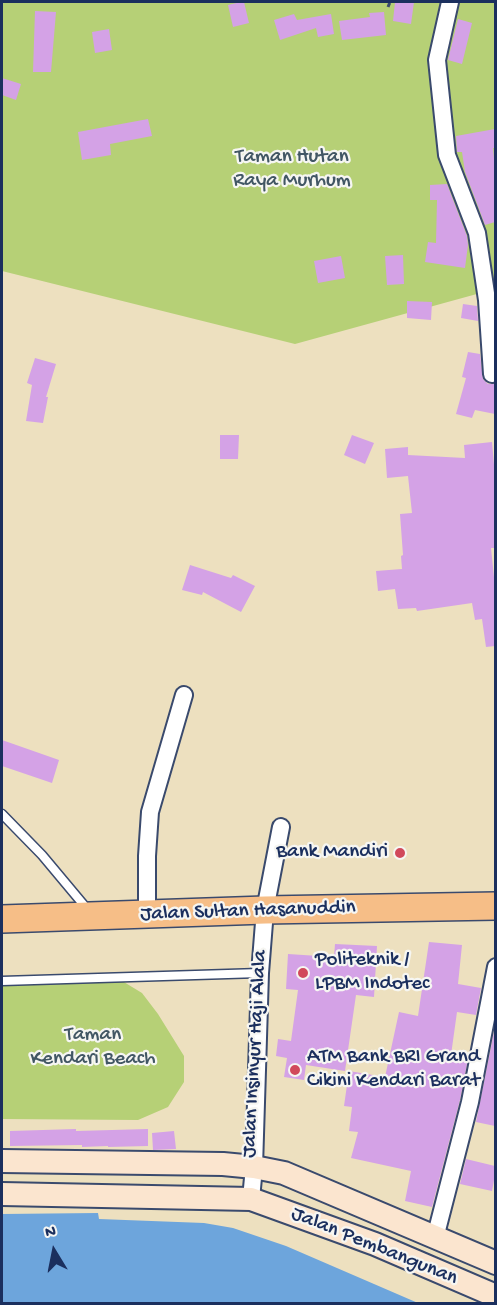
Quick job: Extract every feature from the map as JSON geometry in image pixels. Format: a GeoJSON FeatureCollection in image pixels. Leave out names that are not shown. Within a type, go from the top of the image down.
{"type":"FeatureCollection","features":[{"type":"Feature","properties":{"kind":"highway","name":"Jalan Sultan Hasanuddin"},"geometry":{"type":"LineString","coordinates":[[2,919],[266,910],[495,906]]}},
{"type":"Feature","properties":{"kind":"main road","name":"Jalan Insinyur Haji Alala"},"geometry":{"type":"LineString","coordinates":[[2,1161],[223,1164],[254,1167]]}},
{"type":"Feature","properties":{"kind":"main road","name":"Jalan Pembangunan"},"geometry":{"type":"LineString","coordinates":[[254,1167],[284,1173],[495,1263]]}},
{"type":"Feature","properties":{"kind":"main road"},"geometry":{"type":"LineString","coordinates":[[2,1194],[251,1200]]}},
{"type":"Feature","properties":{"kind":"main road","name":"Jalan Pembangunan"},"geometry":{"type":"LineString","coordinates":[[251,1200],[375,1244],[495,1296]]}},
{"type":"Feature","properties":{"kind":"street"},"geometry":{"type":"LineString","coordinates":[[450,2],[437,60],[447,155],[477,233],[491,300],[492,374]]}},
{"type":"Feature","properties":{"kind":"street"},"geometry":{"type":"LineString","coordinates":[[147,914],[150,812],[184,695]]}},
{"type":"Feature","properties":{"kind":"street","name":"Jalan Insinyur Haji Alala"},"geometry":{"type":"LineString","coordinates":[[254,1167],[260,973],[266,910],[281,827]]}},
{"type":"Feature","properties":{"kind":"street"},"geometry":{"type":"LineString","coordinates":[[435,1238],[470,1102],[495,967]]}},
{"type":"Feature","properties":{"kind":"street"},"geometry":{"type":"LineString","coordinates":[[251,1200],[254,1167]]}},
{"type":"Feature","properties":{"kind":"lane"},"geometry":{"type":"LineString","coordinates":[[2,814],[42,855],[94,917]]}},
{"type":"Feature","properties":{"kind":"lane"},"geometry":{"type":"LineString","coordinates":[[2,981],[260,973]]}},
{"type":"Feature","properties":{"kind":"path"},"geometry":{"type":"LineString","coordinates":[[388,8],[390,2]]}},
{"type":"Feature","properties":{"kind":"green space","name":"Taman Hutan Raya Murhum"},"geometry":{"type":"Polygon","coordinates":[[[2,2],[495,2],[495,289],[295,344],[2,271],[2,2]]]}},
{"type":"Feature","properties":{"kind":"green space","name":"Taman Kendari Beach"},"geometry":{"type":"Polygon","coordinates":[[[114,976],[142,993],[184,1056],[184,1082],[168,1107],[138,1120],[2,1119],[2,981],[114,976]]]}},
{"type":"Feature","properties":{"kind":"water"},"geometry":{"type":"Polygon","coordinates":[[[98,1213],[99,1219],[204,1223],[233,1228],[286,1246],[418,1303],[2,1303],[2,1214],[98,1213]]]}},
{"type":"Feature","properties":{"kind":"building"},"geometry":{"type":"Polygon","coordinates":[[[244,2],[249,23],[233,27],[228,5],[244,2]]]}},
{"type":"Feature","properties":{"kind":"building"},"geometry":{"type":"Polygon","coordinates":[[[395,2],[414,2],[411,24],[393,21],[395,2]]]}},
{"type":"Feature","properties":{"kind":"building"},"geometry":{"type":"Polygon","coordinates":[[[35,11],[56,12],[51,72],[33,72],[35,11]]]}},
{"type":"Feature","properties":{"kind":"building"},"geometry":{"type":"Polygon","coordinates":[[[384,12],[386,35],[342,40],[339,21],[370,17],[369,13],[384,12]]]}},
{"type":"Feature","properties":{"kind":"building"},"geometry":{"type":"Polygon","coordinates":[[[294,14],[297,20],[331,14],[334,34],[318,37],[316,28],[280,40],[274,20],[294,14]]]}},
{"type":"Feature","properties":{"kind":"building"},"geometry":{"type":"Polygon","coordinates":[[[458,19],[472,23],[462,64],[448,60],[458,19]]]}},
{"type":"Feature","properties":{"kind":"building"},"geometry":{"type":"Polygon","coordinates":[[[109,29],[112,50],[95,53],[92,32],[109,29]]]}},
{"type":"Feature","properties":{"kind":"building"},"geometry":{"type":"Polygon","coordinates":[[[2,78],[21,84],[16,100],[2,95],[2,78]]]}},
{"type":"Feature","properties":{"kind":"building"},"geometry":{"type":"Polygon","coordinates":[[[148,119],[152,136],[110,144],[111,155],[82,160],[78,132],[148,119]]]}},
{"type":"Feature","properties":{"kind":"building"},"geometry":{"type":"Polygon","coordinates":[[[495,129],[495,148],[493,148],[495,222],[485,225],[465,172],[462,152],[457,152],[456,136],[495,129]]]}},
{"type":"Feature","properties":{"kind":"building"},"geometry":{"type":"Polygon","coordinates":[[[447,184],[467,236],[465,268],[425,262],[428,242],[436,243],[437,200],[430,200],[430,185],[447,184]]]}},
{"type":"Feature","properties":{"kind":"building"},"geometry":{"type":"Polygon","coordinates":[[[403,255],[404,284],[387,285],[385,256],[403,255]]]}},
{"type":"Feature","properties":{"kind":"building"},"geometry":{"type":"Polygon","coordinates":[[[341,256],[345,278],[318,283],[314,261],[341,256]]]}},
{"type":"Feature","properties":{"kind":"building"},"geometry":{"type":"Polygon","coordinates":[[[407,301],[432,302],[431,320],[407,318],[407,301]]]}},
{"type":"Feature","properties":{"kind":"building"},"geometry":{"type":"Polygon","coordinates":[[[463,304],[477,306],[478,321],[461,318],[463,304]]]}},
{"type":"Feature","properties":{"kind":"building"},"geometry":{"type":"Polygon","coordinates":[[[468,352],[480,354],[483,379],[488,384],[495,384],[495,414],[475,410],[472,418],[456,414],[466,378],[462,377],[468,352]]]}},
{"type":"Feature","properties":{"kind":"building"},"geometry":{"type":"Polygon","coordinates":[[[35,358],[56,364],[46,397],[48,397],[43,423],[26,421],[32,385],[27,383],[35,358]]]}},
{"type":"Feature","properties":{"kind":"building"},"geometry":{"type":"Polygon","coordinates":[[[220,435],[239,435],[238,459],[220,459],[220,435]]]}},
{"type":"Feature","properties":{"kind":"building"},"geometry":{"type":"Polygon","coordinates":[[[352,435],[374,443],[365,464],[344,455],[352,435]]]}},
{"type":"Feature","properties":{"kind":"building"},"geometry":{"type":"Polygon","coordinates":[[[492,442],[495,476],[495,548],[491,548],[495,587],[495,646],[486,647],[482,619],[475,620],[472,603],[417,611],[416,608],[398,609],[395,589],[378,591],[376,571],[402,569],[400,514],[412,513],[408,476],[387,478],[385,449],[408,447],[408,455],[465,458],[464,445],[492,442]]]}},
{"type":"Feature","properties":{"kind":"building"},"geometry":{"type":"Polygon","coordinates":[[[190,565],[231,578],[233,575],[255,586],[241,612],[203,592],[202,595],[182,590],[190,565]]]}},
{"type":"Feature","properties":{"kind":"building"},"geometry":{"type":"Polygon","coordinates":[[[2,740],[59,760],[52,783],[2,766],[2,740]]]}},
{"type":"Feature","properties":{"kind":"building"},"geometry":{"type":"Polygon","coordinates":[[[429,942],[462,945],[458,984],[481,988],[476,1015],[457,1012],[451,1055],[468,1059],[460,1100],[432,1207],[405,1201],[411,1171],[351,1158],[358,1132],[349,1131],[352,1107],[344,1106],[349,1071],[385,1077],[399,1012],[418,1016],[429,942]]]}},
{"type":"Feature","properties":{"kind":"building"},"geometry":{"type":"Polygon","coordinates":[[[335,944],[377,946],[374,997],[356,995],[345,1071],[306,1065],[304,1080],[284,1077],[287,1058],[276,1056],[278,1039],[291,1041],[298,990],[286,989],[288,954],[334,957],[335,944]]]}},
{"type":"Feature","properties":{"kind":"building"},"geometry":{"type":"Polygon","coordinates":[[[495,1032],[495,1126],[476,1122],[495,1032]]]}},
{"type":"Feature","properties":{"kind":"building"},"geometry":{"type":"Polygon","coordinates":[[[76,1129],[76,1131],[148,1129],[148,1146],[10,1146],[10,1131],[76,1129]]]}},
{"type":"Feature","properties":{"kind":"building"},"geometry":{"type":"Polygon","coordinates":[[[174,1131],[176,1149],[153,1150],[152,1133],[174,1131]]]}},
{"type":"Feature","properties":{"kind":"building"},"geometry":{"type":"Polygon","coordinates":[[[466,1159],[495,1166],[492,1191],[460,1184],[466,1159]]]}},
{"type":"Feature","properties":{"kind":"place","name":"Bank Mandiri"},"geometry":{"type":"Point","coordinates":[400,853]}},
{"type":"Feature","properties":{"kind":"place","name":"Politeknik / LPBM Indotec"},"geometry":{"type":"Point","coordinates":[303,973]}},
{"type":"Feature","properties":{"kind":"place","name":"ATM Bank BRI Grand Cikini Kendari Barat"},"geometry":{"type":"Point","coordinates":[295,1070]}}]}
